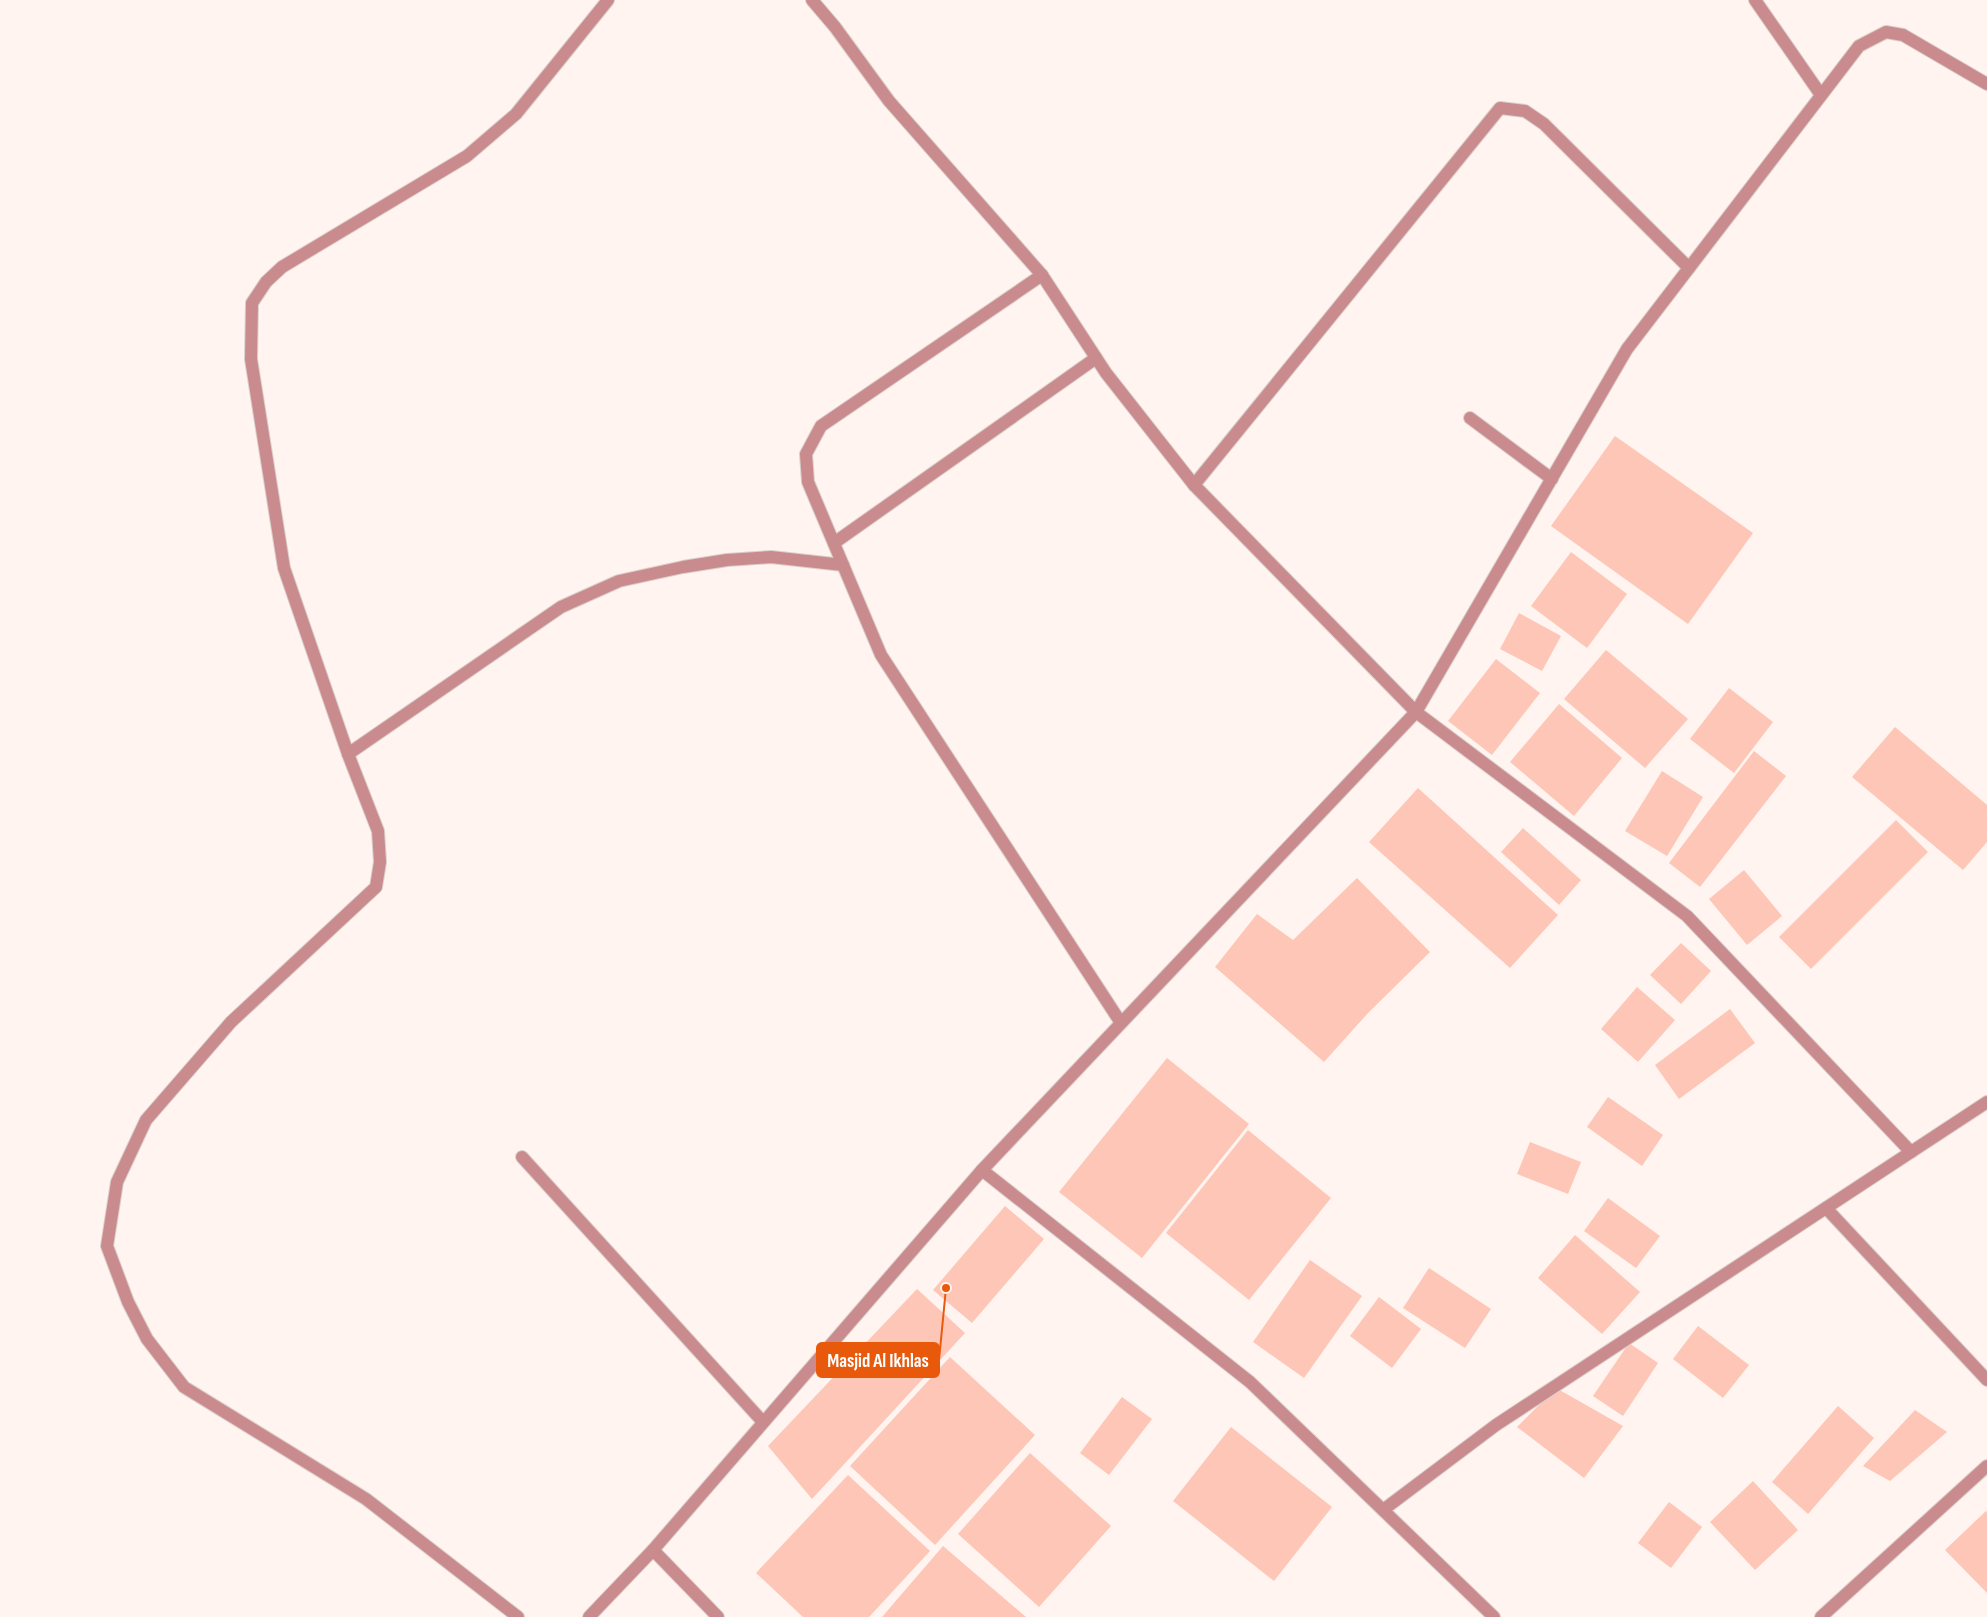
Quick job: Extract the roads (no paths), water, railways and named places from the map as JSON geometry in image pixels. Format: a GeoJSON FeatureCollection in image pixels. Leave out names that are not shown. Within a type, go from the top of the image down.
{"type":"FeatureCollection","features":[{"type":"Feature","properties":{"kind":"street"},"geometry":{"type":"LineString","coordinates":[[518,1617],[366,1499],[184,1388],[147,1339],[128,1302],[107,1246],[117,1182],[146,1120],[231,1022],[376,887],[380,862],[378,831],[348,754],[284,568],[251,359],[252,303],[266,282],[282,267],[467,156],[516,114],[608,0]]}},
{"type":"Feature","properties":{"kind":"street"},"geometry":{"type":"LineString","coordinates":[[812,0],[835,27],[889,101],[1042,275],[1106,373],[1194,485],[1416,712],[1687,916],[1911,1152]]}},
{"type":"Feature","properties":{"kind":"street"},"geometry":{"type":"LineString","coordinates":[[1755,0],[1821,95]]}},
{"type":"Feature","properties":{"kind":"street"},"geometry":{"type":"LineString","coordinates":[[589,1617],[653,1550],[982,1170],[1416,712],[1627,348],[1859,46],[1886,32],[1903,35],[1987,84]]}},
{"type":"Feature","properties":{"kind":"street"},"geometry":{"type":"LineString","coordinates":[[1194,485],[1500,108],[1525,111],[1544,124],[1689,268]]}},
{"type":"Feature","properties":{"kind":"street"},"geometry":{"type":"LineString","coordinates":[[1042,275],[821,426],[806,454],[808,482],[881,655],[1121,1023]]}},
{"type":"Feature","properties":{"kind":"street"},"geometry":{"type":"LineString","coordinates":[[834,543],[1096,358]]}},
{"type":"Feature","properties":{"kind":"street"},"geometry":{"type":"LineString","coordinates":[[1470,418],[1552,479]]}},
{"type":"Feature","properties":{"kind":"street"},"geometry":{"type":"LineString","coordinates":[[348,754],[561,607],[619,581],[683,567],[727,560],[771,558],[843,565]]}},
{"type":"Feature","properties":{"kind":"street"},"geometry":{"type":"LineString","coordinates":[[1383,1510],[1496,1425],[1987,1102]]}},
{"type":"Feature","properties":{"kind":"street"},"geometry":{"type":"LineString","coordinates":[[522,1157],[763,1422]]}},
{"type":"Feature","properties":{"kind":"street"},"geometry":{"type":"LineString","coordinates":[[982,1170],[1250,1382],[1494,1617]]}},
{"type":"Feature","properties":{"kind":"street"},"geometry":{"type":"LineString","coordinates":[[1826,1208],[1987,1380]]}},
{"type":"Feature","properties":{"kind":"street"},"geometry":{"type":"LineString","coordinates":[[1821,1617],[1987,1466]]}},
{"type":"Feature","properties":{"kind":"street"},"geometry":{"type":"LineString","coordinates":[[653,1550],[718,1617]]}},
{"type":"Feature","properties":{"kind":"place","name":"Masjid Al Ikhlas"},"geometry":{"type":"Point","coordinates":[946,1288]}}]}
